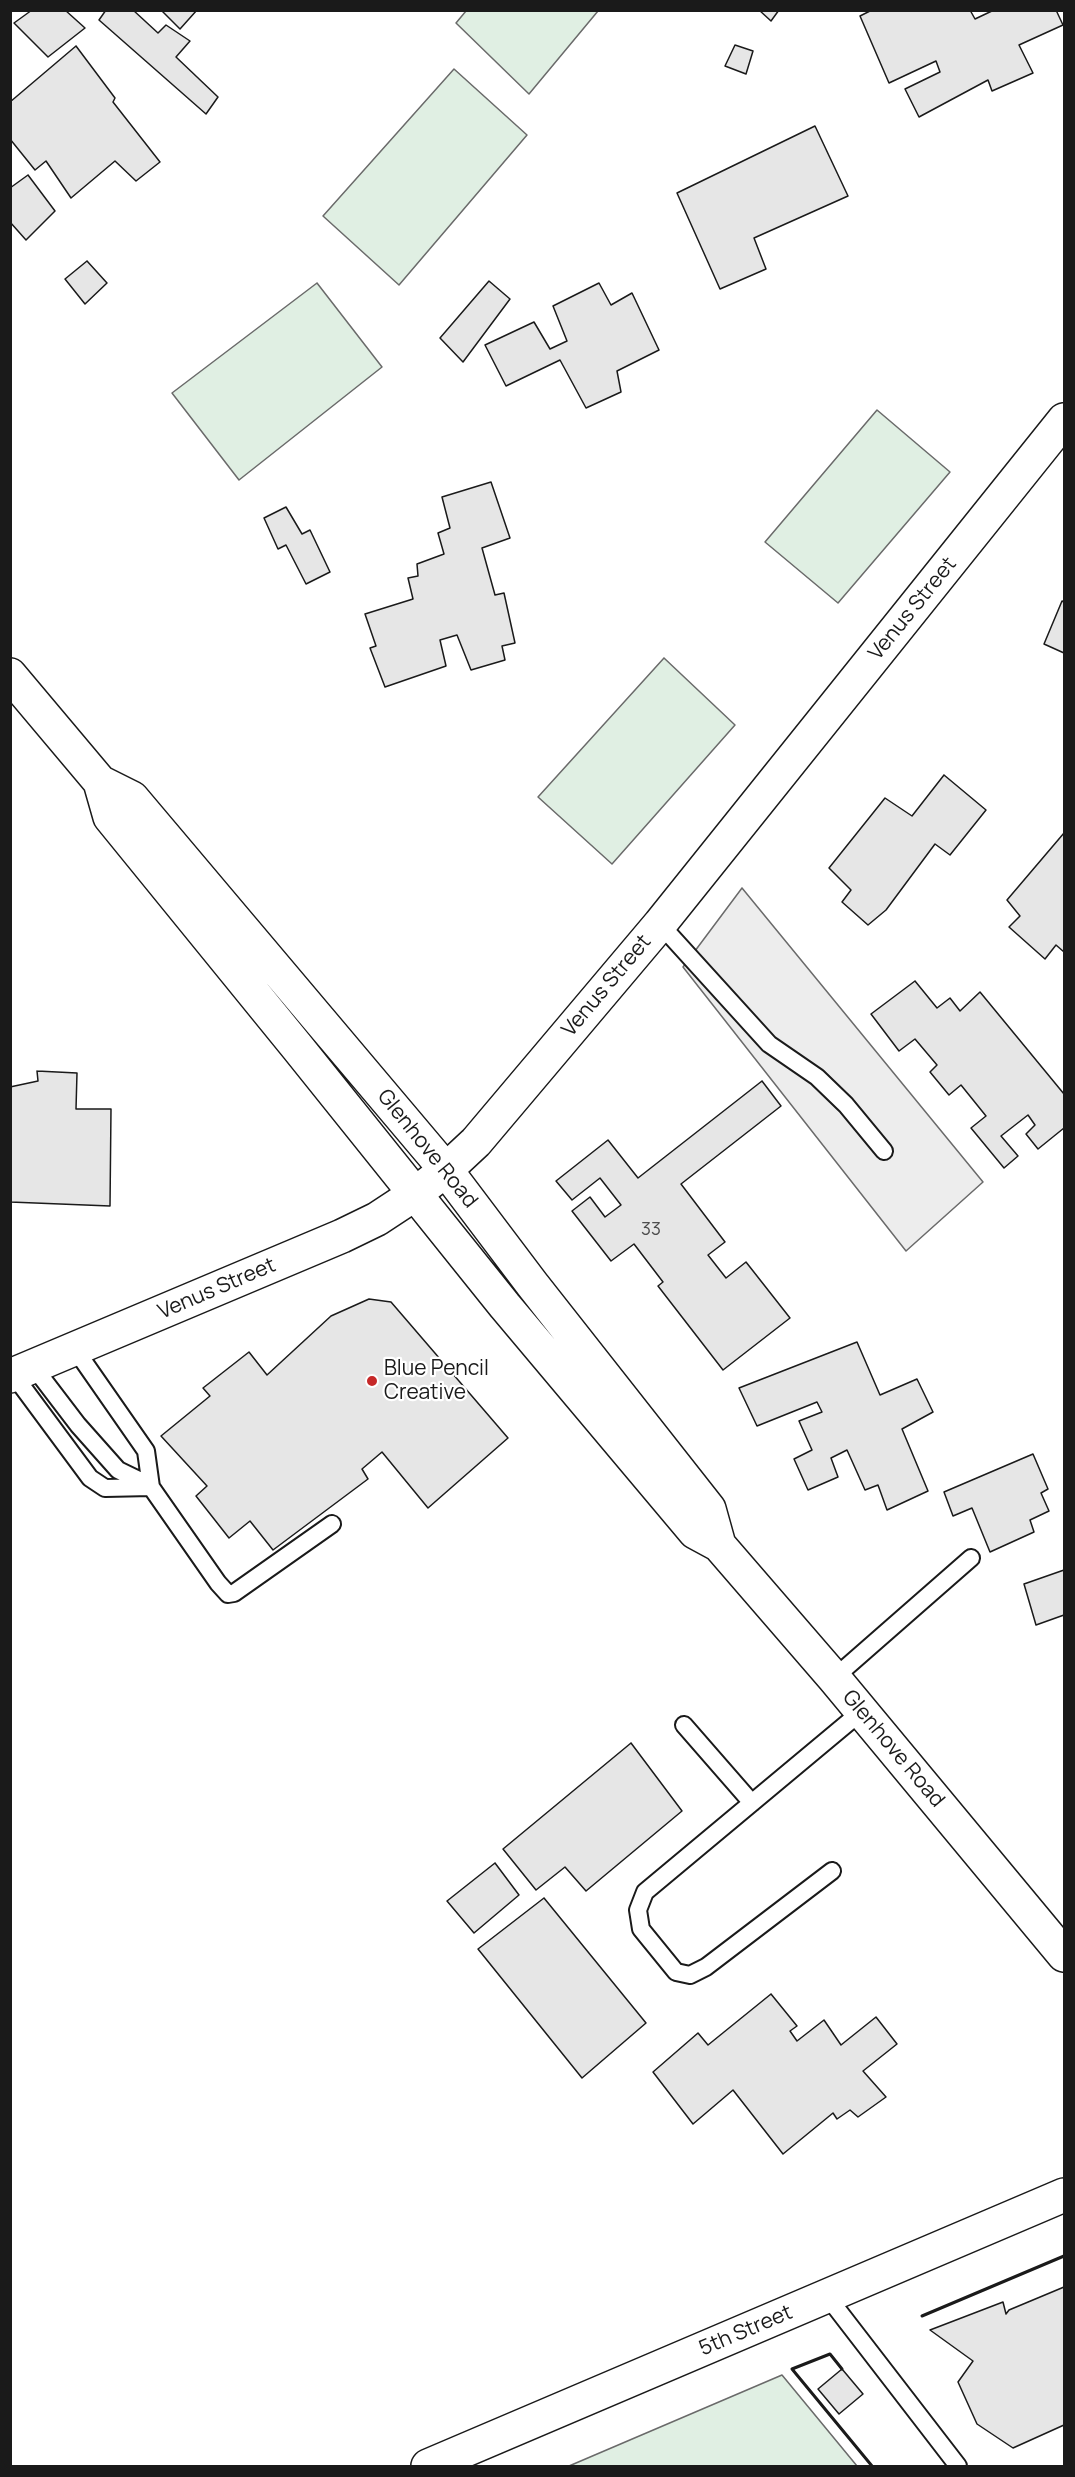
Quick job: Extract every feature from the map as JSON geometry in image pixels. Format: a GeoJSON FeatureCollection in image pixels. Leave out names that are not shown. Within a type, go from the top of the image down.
{"type":"FeatureCollection","features":[{"type":"Feature","properties":{"kind":"main road","name":"Venus Street"},"geometry":{"type":"LineString","coordinates":[[19,1372],[342,1236],[377,1219],[447,1170],[476,1142],[660,924],[1065,420]]}},
{"type":"Feature","properties":{"kind":"main road","name":"Glenhove Road"},"geometry":{"type":"LineString","coordinates":[[10,675],[100,782],[132,798],[447,1170],[532,1284],[709,1509],[720,1545]]}},
{"type":"Feature","properties":{"kind":"main road","name":"Glenhove Road"},"geometry":{"type":"LineString","coordinates":[[100,782],[110,818],[504,1306],[695,1532],[720,1545],[1065,1955]]}},
{"type":"Feature","properties":{"kind":"main road","name":"5th Street"},"geometry":{"type":"LineString","coordinates":[[428,2466],[1065,2195]]}},
{"type":"Feature","properties":{"kind":"lane"},"geometry":{"type":"LineString","coordinates":[[660,924],[769,1044],[817,1077],[846,1105],[884,1151]]}},
{"type":"Feature","properties":{"kind":"lane"},"geometry":{"type":"LineString","coordinates":[[75,1349],[146,1451],[151,1486],[228,1594],[234,1593],[332,1524]]}},
{"type":"Feature","properties":{"kind":"lane"},"geometry":{"type":"LineString","coordinates":[[19,1372],[78,1425],[118,1470],[151,1486]]}},
{"type":"Feature","properties":{"kind":"lane"},"geometry":{"type":"LineString","coordinates":[[19,1372],[90,1478],[105,1488],[151,1486]]}},
{"type":"Feature","properties":{"kind":"lane"},"geometry":{"type":"LineString","coordinates":[[834,1678],[972,1558]]}},
{"type":"Feature","properties":{"kind":"lane"},"geometry":{"type":"LineString","coordinates":[[832,1871],[706,1967],[690,1974],[676,1972],[641,1929],[638,1910],[645,1892],[862,1711]]}},
{"type":"Feature","properties":{"kind":"lane"},"geometry":{"type":"LineString","coordinates":[[684,1725],[752,1803]]}},
{"type":"Feature","properties":{"kind":"lane"},"geometry":{"type":"LineString","coordinates":[[827,2296],[958,2466]]}},
{"type":"Feature","properties":{"kind":"green space"},"geometry":{"type":"Polygon","coordinates":[[[466,11],[598,11],[529,94],[456,23],[466,11]]]}},
{"type":"Feature","properties":{"kind":"green space"},"geometry":{"type":"Polygon","coordinates":[[[454,69],[527,135],[399,285],[323,216],[454,69]]]}},
{"type":"Feature","properties":{"kind":"green space"},"geometry":{"type":"Polygon","coordinates":[[[317,283],[382,367],[239,480],[172,393],[317,283]]]}},
{"type":"Feature","properties":{"kind":"green space"},"geometry":{"type":"Polygon","coordinates":[[[877,410],[950,472],[838,603],[765,542],[877,410]]]}},
{"type":"Feature","properties":{"kind":"green space"},"geometry":{"type":"Polygon","coordinates":[[[664,658],[735,725],[612,864],[538,797],[664,658]]]}},
{"type":"Feature","properties":{"kind":"green space"},"geometry":{"type":"Polygon","coordinates":[[[782,2375],[857,2466],[569,2466],[782,2375]]]}},
{"type":"Feature","properties":{"kind":"shaded area"},"geometry":{"type":"Polygon","coordinates":[[[742,888],[983,1182],[906,1251],[683,967],[742,888]]]}},
{"type":"Feature","properties":{"kind":"building"},"geometry":{"type":"Polygon","coordinates":[[[32,10],[65,10],[85,28],[48,57],[14,23],[32,10]]]}},
{"type":"Feature","properties":{"kind":"building"},"geometry":{"type":"Polygon","coordinates":[[[106,10],[133,10],[158,33],[166,25],[190,41],[176,57],[218,97],[206,114],[99,20],[106,10]]]}},
{"type":"Feature","properties":{"kind":"building"},"geometry":{"type":"Polygon","coordinates":[[[161,10],[197,10],[180,29],[161,10]]]}},
{"type":"Feature","properties":{"kind":"building"},"geometry":{"type":"Polygon","coordinates":[[[759,10],[779,10],[771,21],[759,10]]]}},
{"type":"Feature","properties":{"kind":"building"},"geometry":{"type":"Polygon","coordinates":[[[872,10],[970,10],[975,19],[994,10],[1056,10],[1063,25],[1019,45],[1033,73],[992,91],[988,80],[919,117],[905,89],[940,72],[936,61],[889,83],[860,16],[872,10]]]}},
{"type":"Feature","properties":{"kind":"building"},"geometry":{"type":"Polygon","coordinates":[[[735,45],[753,51],[746,74],[725,66],[735,45]]]}},
{"type":"Feature","properties":{"kind":"building"},"geometry":{"type":"Polygon","coordinates":[[[76,46],[115,98],[113,102],[160,162],[136,181],[115,161],[71,198],[46,161],[35,170],[10,139],[10,102],[76,46]]]}},
{"type":"Feature","properties":{"kind":"building"},"geometry":{"type":"Polygon","coordinates":[[[815,126],[848,196],[754,238],[766,269],[720,289],[677,193],[815,126]]]}},
{"type":"Feature","properties":{"kind":"building"},"geometry":{"type":"Polygon","coordinates":[[[28,175],[55,211],[26,240],[10,222],[10,188],[28,175]]]}},
{"type":"Feature","properties":{"kind":"building"},"geometry":{"type":"Polygon","coordinates":[[[87,261],[107,283],[85,304],[65,279],[87,261]]]}},
{"type":"Feature","properties":{"kind":"building"},"geometry":{"type":"Polygon","coordinates":[[[489,281],[510,299],[463,362],[440,338],[489,281]]]}},
{"type":"Feature","properties":{"kind":"building"},"geometry":{"type":"Polygon","coordinates":[[[599,283],[611,305],[632,293],[659,350],[617,371],[621,392],[586,408],[560,360],[506,386],[485,345],[534,322],[550,349],[567,341],[553,306],[599,283]]]}},
{"type":"Feature","properties":{"kind":"building"},"geometry":{"type":"Polygon","coordinates":[[[491,482],[510,538],[482,548],[495,595],[504,593],[515,643],[502,646],[505,660],[471,670],[457,635],[440,640],[446,666],[385,687],[370,648],[376,646],[365,614],[413,599],[408,578],[418,576],[417,564],[444,554],[438,533],[450,528],[442,497],[491,482]]]}},
{"type":"Feature","properties":{"kind":"building"},"geometry":{"type":"Polygon","coordinates":[[[286,507],[302,534],[310,530],[330,572],[306,584],[286,545],[278,549],[264,518],[286,507]]]}},
{"type":"Feature","properties":{"kind":"building"},"geometry":{"type":"Polygon","coordinates":[[[1062,601],[1064,602],[1064,653],[1044,644],[1062,601]]]}},
{"type":"Feature","properties":{"kind":"building"},"geometry":{"type":"Polygon","coordinates":[[[944,775],[986,810],[950,855],[935,844],[886,910],[868,925],[842,902],[851,890],[829,868],[885,798],[912,816],[944,775]]]}},
{"type":"Feature","properties":{"kind":"building"},"geometry":{"type":"Polygon","coordinates":[[[1064,833],[1064,952],[1056,945],[1045,959],[1009,927],[1020,916],[1007,900],[1064,833]]]}},
{"type":"Feature","properties":{"kind":"building"},"geometry":{"type":"Polygon","coordinates":[[[915,981],[937,1008],[950,998],[960,1011],[980,992],[1064,1094],[1064,1128],[1038,1149],[1026,1134],[1035,1125],[1028,1115],[1001,1136],[1018,1156],[1004,1168],[971,1128],[986,1116],[961,1085],[949,1095],[930,1072],[937,1065],[915,1039],[899,1051],[871,1014],[915,981]]]}},
{"type":"Feature","properties":{"kind":"building"},"geometry":{"type":"Polygon","coordinates":[[[37,1071],[77,1073],[76,1109],[111,1109],[110,1206],[10,1202],[10,1087],[38,1081],[37,1071]]]}},
{"type":"Feature","properties":{"kind":"building"},"geometry":{"type":"Polygon","coordinates":[[[762,1081],[781,1106],[681,1184],[725,1242],[708,1255],[726,1278],[746,1262],[790,1318],[723,1370],[658,1286],[663,1282],[634,1244],[611,1261],[572,1211],[590,1197],[605,1217],[621,1205],[600,1178],[572,1200],[556,1181],[608,1140],[638,1178],[762,1081]]]}},
{"type":"Feature","properties":{"kind":"building"},"geometry":{"type":"Polygon","coordinates":[[[369,1299],[391,1302],[508,1438],[428,1508],[382,1452],[362,1469],[368,1479],[273,1550],[250,1521],[229,1538],[196,1496],[207,1486],[161,1436],[210,1396],[203,1388],[249,1352],[267,1375],[331,1316],[369,1299]]]}},
{"type":"Feature","properties":{"kind":"building"},"geometry":{"type":"Polygon","coordinates":[[[857,1342],[880,1395],[917,1379],[933,1412],[902,1429],[928,1491],[887,1510],[878,1485],[865,1490],[847,1450],[831,1458],[838,1477],[808,1490],[794,1459],[812,1450],[799,1421],[822,1412],[817,1402],[757,1426],[739,1388],[857,1342]]]}},
{"type":"Feature","properties":{"kind":"building"},"geometry":{"type":"Polygon","coordinates":[[[1033,1454],[1048,1489],[1041,1493],[1049,1511],[1030,1520],[1034,1532],[990,1552],[972,1508],[953,1516],[944,1492],[1033,1454]]]}},
{"type":"Feature","properties":{"kind":"building"},"geometry":{"type":"Polygon","coordinates":[[[1064,1570],[1064,1615],[1036,1625],[1024,1584],[1064,1570]]]}},
{"type":"Feature","properties":{"kind":"building"},"geometry":{"type":"Polygon","coordinates":[[[631,1743],[682,1811],[586,1891],[565,1867],[536,1890],[503,1849],[631,1743]]]}},
{"type":"Feature","properties":{"kind":"building"},"geometry":{"type":"Polygon","coordinates":[[[495,1863],[519,1895],[474,1933],[447,1901],[495,1863]]]}},
{"type":"Feature","properties":{"kind":"building"},"geometry":{"type":"Polygon","coordinates":[[[544,1898],[646,2023],[582,2078],[478,1949],[544,1898]]]}},
{"type":"Feature","properties":{"kind":"building"},"geometry":{"type":"Polygon","coordinates":[[[771,1994],[797,2026],[790,2031],[797,2041],[824,2020],[841,2045],[876,2017],[897,2044],[863,2071],[886,2097],[858,2117],[850,2110],[837,2119],[833,2113],[783,2154],[733,2090],[693,2124],[653,2072],[698,2033],[708,2045],[771,1994]]]}},
{"type":"Feature","properties":{"kind":"building"},"geometry":{"type":"Polygon","coordinates":[[[1064,2287],[1064,2425],[1013,2448],[977,2424],[958,2382],[973,2361],[930,2330],[1003,2302],[1006,2314],[1009,2310],[1064,2287]]]}},
{"type":"Feature","properties":{"kind":"building"},"geometry":{"type":"Polygon","coordinates":[[[842,2369],[863,2394],[839,2414],[818,2389],[842,2369]]]}},
{"type":"Feature","properties":{"kind":"wall"},"geometry":{"type":"LineString","coordinates":[[922,2316],[1064,2256]]}},
{"type":"Feature","properties":{"kind":"wall"},"geometry":{"type":"LineString","coordinates":[[842,2369],[830,2354],[792,2369],[872,2466]]}},
{"type":"Feature","properties":{"kind":"place","name":"Blue Pencil Creative"},"geometry":{"type":"Point","coordinates":[372,1381]}}]}
